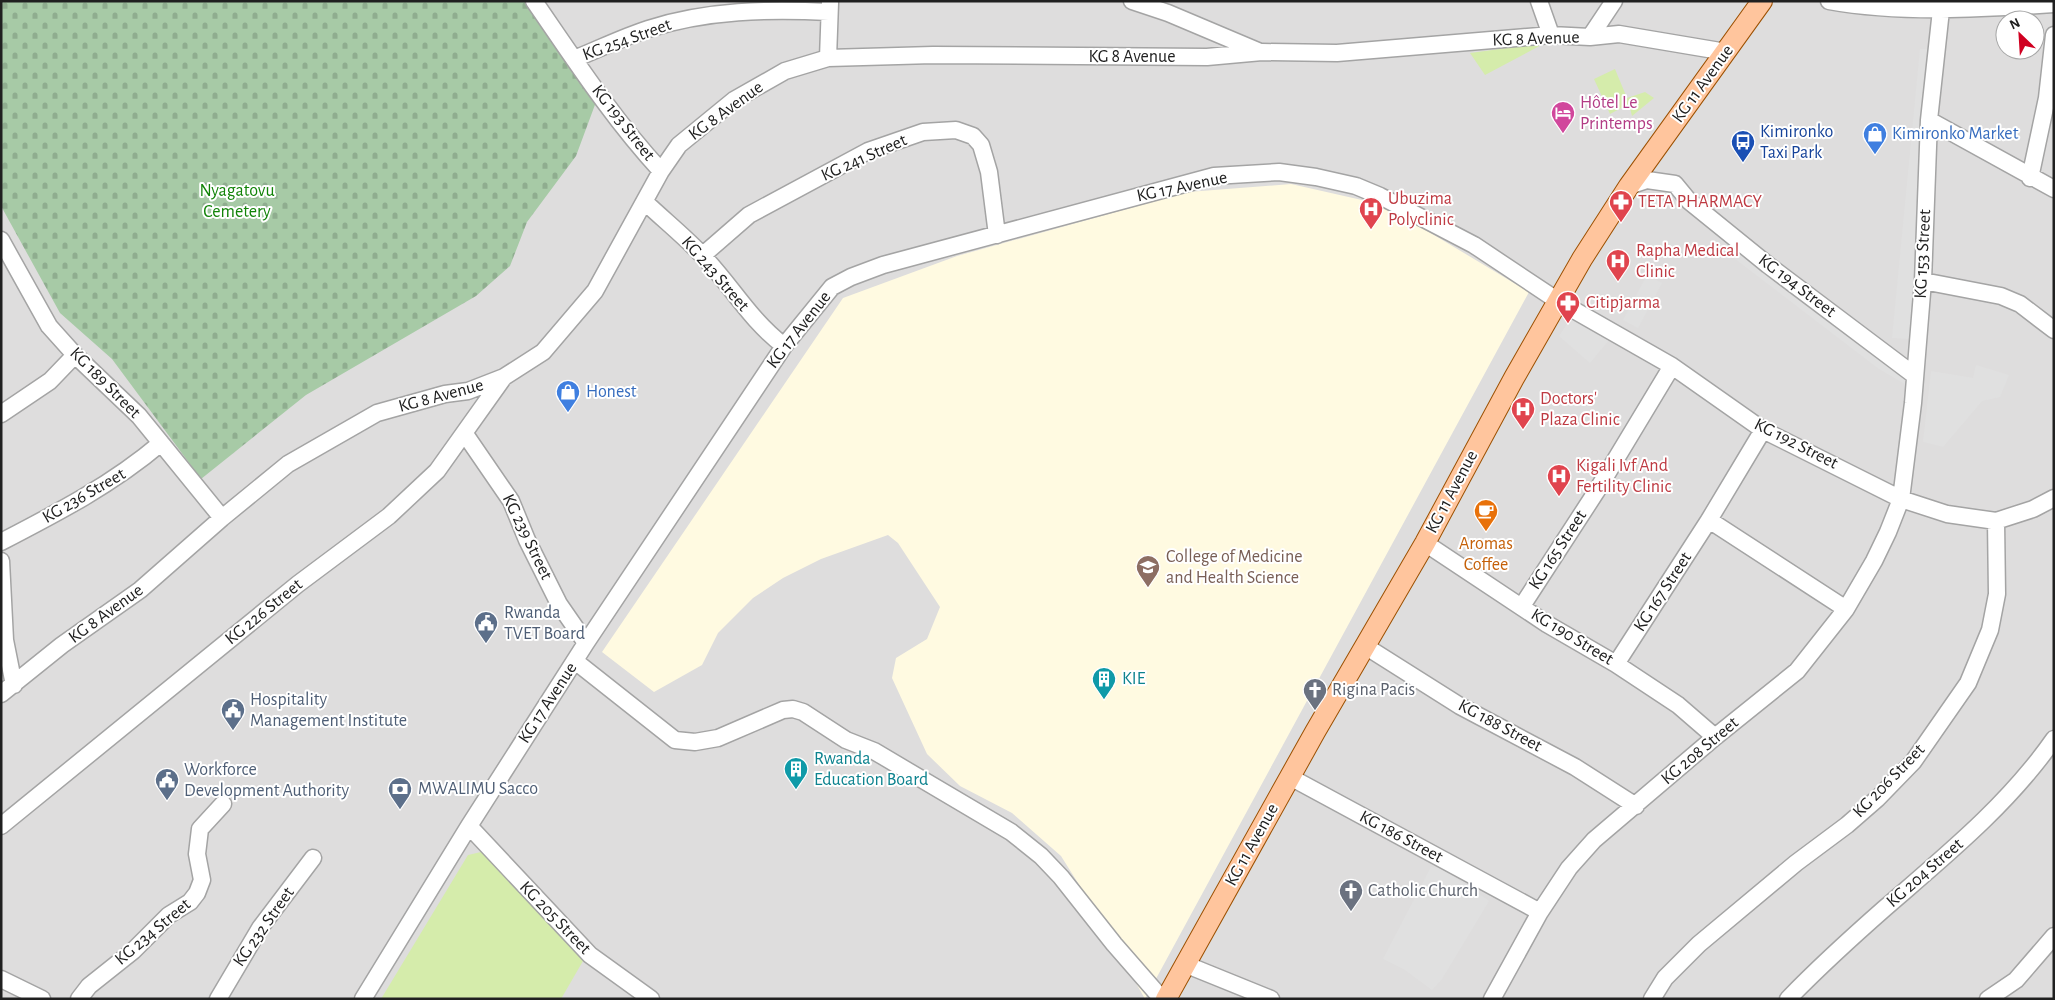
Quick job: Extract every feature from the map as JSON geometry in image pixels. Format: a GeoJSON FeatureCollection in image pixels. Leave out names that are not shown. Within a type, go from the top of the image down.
{"type":"FeatureCollection","features":[{"type":"Feature","properties":{"kind":"main road","name":"KG 11 Avenue"},"geometry":{"type":"LineString","coordinates":[[1166,999],[1187,965],[1290,777],[1425,543],[1558,300],[1629,186],[1762,1]]}},
{"type":"Feature","properties":{"kind":"street","name":"KG 193 Street"},"geometry":{"type":"LineString","coordinates":[[534,1],[638,147],[660,171]]}},
{"type":"Feature","properties":{"kind":"street"},"geometry":{"type":"LineString","coordinates":[[1132,1],[1168,13],[1262,52]]}},
{"type":"Feature","properties":{"kind":"street"},"geometry":{"type":"LineString","coordinates":[[1539,1],[1551,35]]}},
{"type":"Feature","properties":{"kind":"street"},"geometry":{"type":"LineString","coordinates":[[1590,37],[1614,1]]}},
{"type":"Feature","properties":{"kind":"street"},"geometry":{"type":"LineString","coordinates":[[1829,1],[1883,7],[2054,4]]}},
{"type":"Feature","properties":{"kind":"street","name":"KG 153 Street"},"geometry":{"type":"LineString","coordinates":[[1901,499],[1923,281],[1930,120],[1942,5]]}},
{"type":"Feature","properties":{"kind":"street","name":"KG 254 Street"},"geometry":{"type":"LineString","coordinates":[[574,59],[649,28],[704,16],[830,7]]}},
{"type":"Feature","properties":{"kind":"street"},"geometry":{"type":"LineString","coordinates":[[828,58],[830,7]]}},
{"type":"Feature","properties":{"kind":"street","name":"KG 8 Avenue"},"geometry":{"type":"LineString","coordinates":[[8,689],[62,645],[140,590],[222,518],[288,464],[376,413],[445,394],[468,391],[504,377],[543,352],[596,291],[660,171],[679,146],[734,100],[785,71],[828,58],[933,55],[1207,57],[1262,52],[1337,53],[1551,35],[1590,37],[1619,34],[1726,52]]}},
{"type":"Feature","properties":{"kind":"street"},"geometry":{"type":"LineString","coordinates":[[2030,178],[2047,98],[2054,35]]}},
{"type":"Feature","properties":{"kind":"street"},"geometry":{"type":"LineString","coordinates":[[1930,120],[2030,178],[2054,189]]}},
{"type":"Feature","properties":{"kind":"street","name":"KG 241 Street"},"geometry":{"type":"LineString","coordinates":[[703,255],[749,215],[868,151],[923,132],[956,130],[973,136],[982,145],[989,172],[997,235]]}},
{"type":"Feature","properties":{"kind":"street","name":"KG 17 Avenue"},"geometry":{"type":"LineString","coordinates":[[363,999],[469,826],[586,643],[784,346],[832,287],[851,276],[883,265],[1214,176],[1279,172],[1356,186],[1380,196],[1474,245],[1558,300]]}},
{"type":"Feature","properties":{"kind":"street","name":"KG 194 Street"},"geometry":{"type":"LineString","coordinates":[[1629,186],[1647,180],[1675,184],[1689,201],[1760,259],[1914,375]]}},
{"type":"Feature","properties":{"kind":"street","name":"KG 243 Street"},"geometry":{"type":"LineString","coordinates":[[645,202],[703,255],[744,308],[767,332],[784,346]]}},
{"type":"Feature","properties":{"kind":"street","name":"KG 189 Street"},"geometry":{"type":"LineString","coordinates":[[1,240],[49,326],[75,355],[139,416],[222,518]]}},
{"type":"Feature","properties":{"kind":"street"},"geometry":{"type":"LineString","coordinates":[[1923,281],[2001,296],[2020,304],[2054,330]]}},
{"type":"Feature","properties":{"kind":"street","name":"KG 192 Street"},"geometry":{"type":"LineString","coordinates":[[1558,300],[1672,366],[1763,430],[1901,499],[1947,514],[1996,521],[2033,509],[2054,498]]}},
{"type":"Feature","properties":{"kind":"street"},"geometry":{"type":"LineString","coordinates":[[1,414],[50,381],[75,355]]}},
{"type":"Feature","properties":{"kind":"street","name":"KG 165 Street"},"geometry":{"type":"LineString","coordinates":[[1522,606],[1596,492],[1672,366]]}},
{"type":"Feature","properties":{"kind":"street","name":"KG 226 Street"},"geometry":{"type":"LineString","coordinates":[[1,826],[298,584],[389,516],[437,471],[504,377]]}},
{"type":"Feature","properties":{"kind":"street","name":"KG 167 Street"},"geometry":{"type":"LineString","coordinates":[[1616,664],[1709,520],[1763,430]]}},
{"type":"Feature","properties":{"kind":"street","name":"KG 239 Street"},"geometry":{"type":"LineString","coordinates":[[465,434],[511,501],[527,540],[559,604],[586,643]]}},
{"type":"Feature","properties":{"kind":"street","name":"KG 236 Street"},"geometry":{"type":"LineString","coordinates":[[1,542],[53,515],[130,470],[161,443]]}},
{"type":"Feature","properties":{"kind":"street","name":"KG 208 Street"},"geometry":{"type":"LineString","coordinates":[[1492,999],[1540,912],[1568,868],[1594,840],[1636,806],[1715,736],[1797,671],[1846,609],[1874,561],[1901,499]]}},
{"type":"Feature","properties":{"kind":"street"},"geometry":{"type":"LineString","coordinates":[[1709,520],[1846,609]]}},
{"type":"Feature","properties":{"kind":"street","name":"KG 206 Street"},"geometry":{"type":"LineString","coordinates":[[1652,999],[1665,978],[1698,944],[1866,809],[1913,762],[1968,683],[1990,630],[1997,594],[1996,521]]}},
{"type":"Feature","properties":{"kind":"street","name":"KG 190 Street"},"geometry":{"type":"LineString","coordinates":[[1425,543],[1547,624],[1616,664],[1678,705],[1715,736]]}},
{"type":"Feature","properties":{"kind":"street"},"geometry":{"type":"LineString","coordinates":[[1,561],[8,689]]}},
{"type":"Feature","properties":{"kind":"street","name":"KG 188 Street"},"geometry":{"type":"LineString","coordinates":[[1365,646],[1460,706],[1575,766],[1636,806]]}},
{"type":"Feature","properties":{"kind":"street"},"geometry":{"type":"LineString","coordinates":[[575,662],[676,740],[694,742],[718,738],[771,714],[793,709],[803,712],[846,740],[874,751],[1011,832],[1042,856],[1162,999]]}},
{"type":"Feature","properties":{"kind":"street","name":"KG 204 Street"},"geometry":{"type":"LineString","coordinates":[[1788,999],[1822,965],[1981,823],[2018,784],[2054,739]]}},
{"type":"Feature","properties":{"kind":"street","name":"KG 186 Street"},"geometry":{"type":"LineString","coordinates":[[1290,777],[1540,912]]}},
{"type":"Feature","properties":{"kind":"street","name":"KG 234 Street"},"geometry":{"type":"LineString","coordinates":[[79,999],[89,986],[133,951],[169,915],[190,902],[197,893],[202,880],[197,854],[200,829],[223,804]]}},
{"type":"Feature","properties":{"kind":"street","name":"KG 205 Street"},"geometry":{"type":"LineString","coordinates":[[469,826],[590,955],[651,999]]}},
{"type":"Feature","properties":{"kind":"street","name":"KG 232 Street"},"geometry":{"type":"LineString","coordinates":[[218,999],[260,928],[314,858]]}},
{"type":"Feature","properties":{"kind":"street"},"geometry":{"type":"LineString","coordinates":[[1988,999],[2016,980],[2054,936]]}},
{"type":"Feature","properties":{"kind":"street"},"geometry":{"type":"LineString","coordinates":[[1187,965],[1271,999]]}},
{"type":"Feature","properties":{"kind":"street"},"geometry":{"type":"LineString","coordinates":[[1,979],[42,999]]}},
{"type":"Feature","properties":{"kind":"shaded area"},"geometry":{"type":"Polygon","coordinates":[[[1,1],[2054,1],[2054,999],[1,999],[1,1]]]}},
{"type":"Feature","properties":{"kind":"shaded area"},"geometry":{"type":"Polygon","coordinates":[[[1920,49],[1934,49],[1910,339],[1892,338],[1920,49]]]}},
{"type":"Feature","properties":{"kind":"shaded area","name":"College of Medicine and Health Science"},"geometry":{"type":"Polygon","coordinates":[[[1291,184],[1384,205],[1529,292],[1145,999],[1093,907],[1061,856],[1012,813],[960,786],[927,754],[892,678],[896,658],[927,639],[940,607],[898,543],[888,535],[821,559],[783,578],[753,598],[718,633],[702,665],[654,692],[602,652],[843,298],[957,256],[1188,192],[1291,184]]]}},
{"type":"Feature","properties":{"kind":"shaded area"},"geometry":{"type":"Polygon","coordinates":[[[1738,247],[1909,374],[1905,384],[1879,369],[1730,255],[1738,247]]]}},
{"type":"Feature","properties":{"kind":"shaded area"},"geometry":{"type":"Polygon","coordinates":[[[1647,275],[1662,283],[1638,328],[1623,320],[1647,275]]]}},
{"type":"Feature","properties":{"kind":"shaded area"},"geometry":{"type":"Polygon","coordinates":[[[1573,315],[1613,335],[1590,363],[1559,336],[1573,315]]]}},
{"type":"Feature","properties":{"kind":"shaded area"},"geometry":{"type":"Polygon","coordinates":[[[1976,365],[2009,375],[2000,397],[1982,401],[1943,447],[1923,442],[1931,371],[1973,378],[1976,365]]]}},
{"type":"Feature","properties":{"kind":"shaded area"},"geometry":{"type":"Polygon","coordinates":[[[1431,867],[1441,868],[1489,901],[1442,979],[1432,990],[1405,970],[1383,959],[1431,867]]]}},
{"type":"Feature","properties":{"kind":"green space","name":"Nyagatovu Cemetery"},"geometry":{"type":"Polygon","coordinates":[[[1,1],[526,1],[596,102],[576,156],[527,222],[510,266],[476,296],[306,395],[201,479],[112,359],[60,313],[1,206],[1,1]]]}},
{"type":"Feature","properties":{"kind":"green space"},"geometry":{"type":"Polygon","coordinates":[[[1545,43],[1485,75],[1470,53],[1545,43]]]}},
{"type":"Feature","properties":{"kind":"green space"},"geometry":{"type":"Polygon","coordinates":[[[1615,69],[1627,98],[1645,92],[1654,98],[1632,116],[1629,104],[1610,114],[1594,79],[1615,69]]]}},
{"type":"Feature","properties":{"kind":"green space"},"geometry":{"type":"Polygon","coordinates":[[[481,852],[550,922],[583,961],[561,999],[381,999],[468,855],[481,852]]]}},
{"type":"Feature","properties":{"kind":"place","name":"Hôtel Le Printemps"},"geometry":{"type":"Point","coordinates":[1563,134]}},
{"type":"Feature","properties":{"kind":"place","name":"Kimironko Market"},"geometry":{"type":"Point","coordinates":[1875,155]}},
{"type":"Feature","properties":{"kind":"place","name":"Kimironko Taxi Park"},"geometry":{"type":"Point","coordinates":[1743,163]}},
{"type":"Feature","properties":{"kind":"place","name":"TETA PHARMACY"},"geometry":{"type":"Point","coordinates":[1621,223]}},
{"type":"Feature","properties":{"kind":"place","name":"Ubuzima Polyclinic"},"geometry":{"type":"Point","coordinates":[1371,230]}},
{"type":"Feature","properties":{"kind":"place","name":"Rapha Medical Clinic"},"geometry":{"type":"Point","coordinates":[1618,282]}},
{"type":"Feature","properties":{"kind":"place","name":"Citipjarma"},"geometry":{"type":"Point","coordinates":[1568,324]}},
{"type":"Feature","properties":{"kind":"place","name":"Honest"},"geometry":{"type":"Point","coordinates":[568,413]}},
{"type":"Feature","properties":{"kind":"place","name":"Doctors' Plaza Clinic"},"geometry":{"type":"Point","coordinates":[1523,430]}},
{"type":"Feature","properties":{"kind":"place","name":"Kigali Ivf And Fertility Clinic"},"geometry":{"type":"Point","coordinates":[1559,497]}},
{"type":"Feature","properties":{"kind":"place","name":"Aromas Coffee"},"geometry":{"type":"Point","coordinates":[1486,532]}},
{"type":"Feature","properties":{"kind":"place","name":"College of Medicine and Health Science"},"geometry":{"type":"Point","coordinates":[1148,588]}},
{"type":"Feature","properties":{"kind":"place","name":"Rwanda TVET Board"},"geometry":{"type":"Point","coordinates":[486,644]}},
{"type":"Feature","properties":{"kind":"place","name":"KIE"},"geometry":{"type":"Point","coordinates":[1104,700]}},
{"type":"Feature","properties":{"kind":"place","name":"Rigina Pacis"},"geometry":{"type":"Point","coordinates":[1315,711]}},
{"type":"Feature","properties":{"kind":"place","name":"Hospitality Management Institute"},"geometry":{"type":"Point","coordinates":[233,731]}},
{"type":"Feature","properties":{"kind":"place","name":"Rwanda Education Board"},"geometry":{"type":"Point","coordinates":[796,790]}},
{"type":"Feature","properties":{"kind":"place","name":"Workforce Development Authority"},"geometry":{"type":"Point","coordinates":[167,801]}},
{"type":"Feature","properties":{"kind":"place","name":"MWALIMU Sacco"},"geometry":{"type":"Point","coordinates":[400,810]}},
{"type":"Feature","properties":{"kind":"place","name":"Catholic Church"},"geometry":{"type":"Point","coordinates":[1351,912]}}]}
